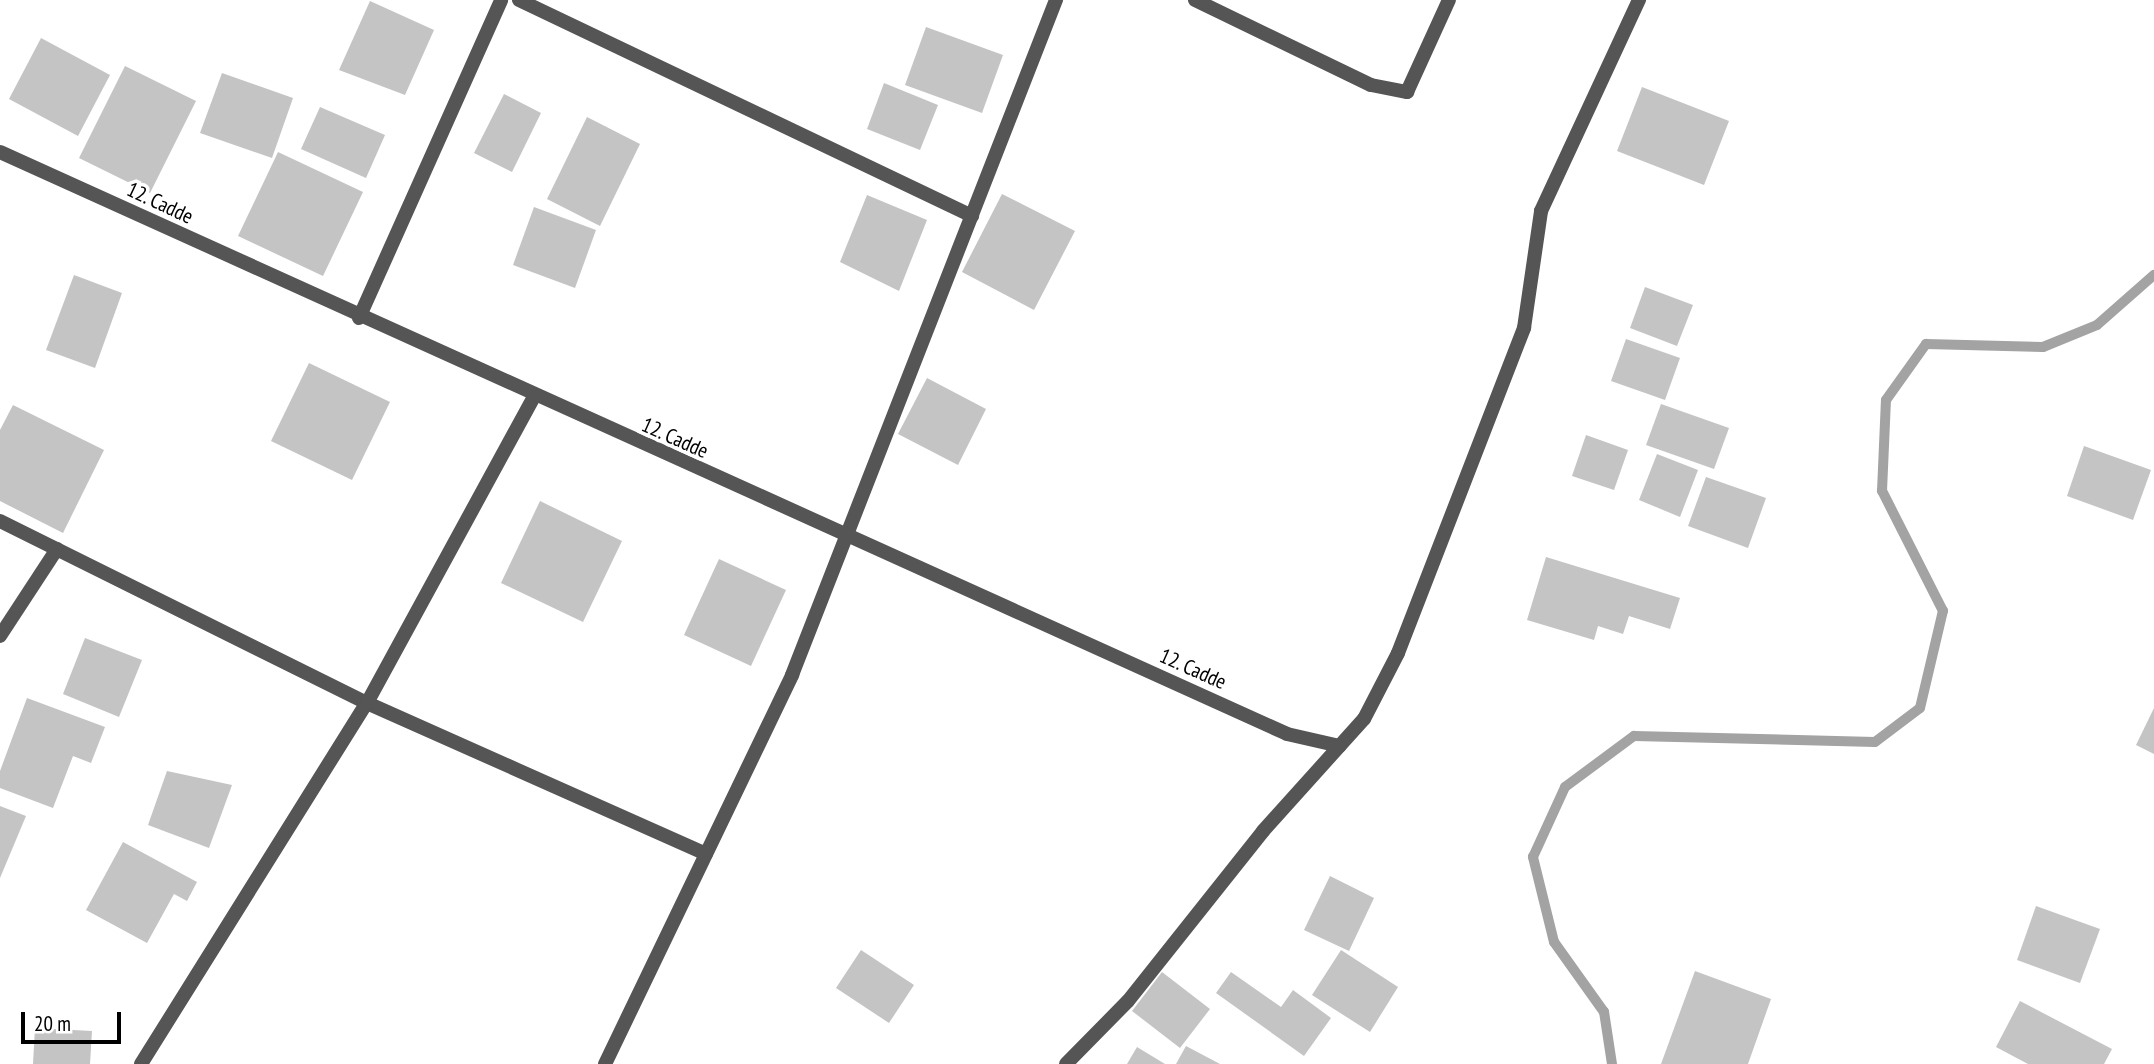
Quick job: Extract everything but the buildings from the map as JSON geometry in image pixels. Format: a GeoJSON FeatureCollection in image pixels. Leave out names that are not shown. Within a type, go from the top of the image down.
{"type":"FeatureCollection","features":[{"type":"Feature","properties":{"kind":"street"},"geometry":{"type":"LineString","coordinates":[[359,318],[501,0]]}},
{"type":"Feature","properties":{"kind":"street"},"geometry":{"type":"LineString","coordinates":[[519,0],[972,216]]}},
{"type":"Feature","properties":{"kind":"street"},"geometry":{"type":"LineString","coordinates":[[605,1064],[792,674],[1056,0]]}},
{"type":"Feature","properties":{"kind":"street"},"geometry":{"type":"LineString","coordinates":[[1195,0],[1371,85],[1406,92],[1449,0]]}},
{"type":"Feature","properties":{"kind":"street"},"geometry":{"type":"LineString","coordinates":[[1066,1064],[1128,1001],[1364,719],[1398,653],[1524,328],[1541,211],[1639,0]]}},
{"type":"Feature","properties":{"kind":"street","name":"12. Cadde"},"geometry":{"type":"LineString","coordinates":[[0,152],[533,398],[1287,734],[1340,746]]}},
{"type":"Feature","properties":{"kind":"street"},"geometry":{"type":"LineString","coordinates":[[141,1064],[367,703],[533,398]]}},
{"type":"Feature","properties":{"kind":"street"},"geometry":{"type":"LineString","coordinates":[[0,521],[367,703],[706,854]]}},
{"type":"Feature","properties":{"kind":"street"},"geometry":{"type":"LineString","coordinates":[[0,636],[57,549]]}},
{"type":"Feature","properties":{"kind":"waterway"},"geometry":{"type":"LineString","coordinates":[[1612,1064],[1604,1012],[1554,942],[1533,857],[1565,787],[1634,736],[1875,742],[1920,708],[1943,611],[1882,491],[1886,400],[1926,344],[2043,347],[2097,325],[2154,275]]}}]}
